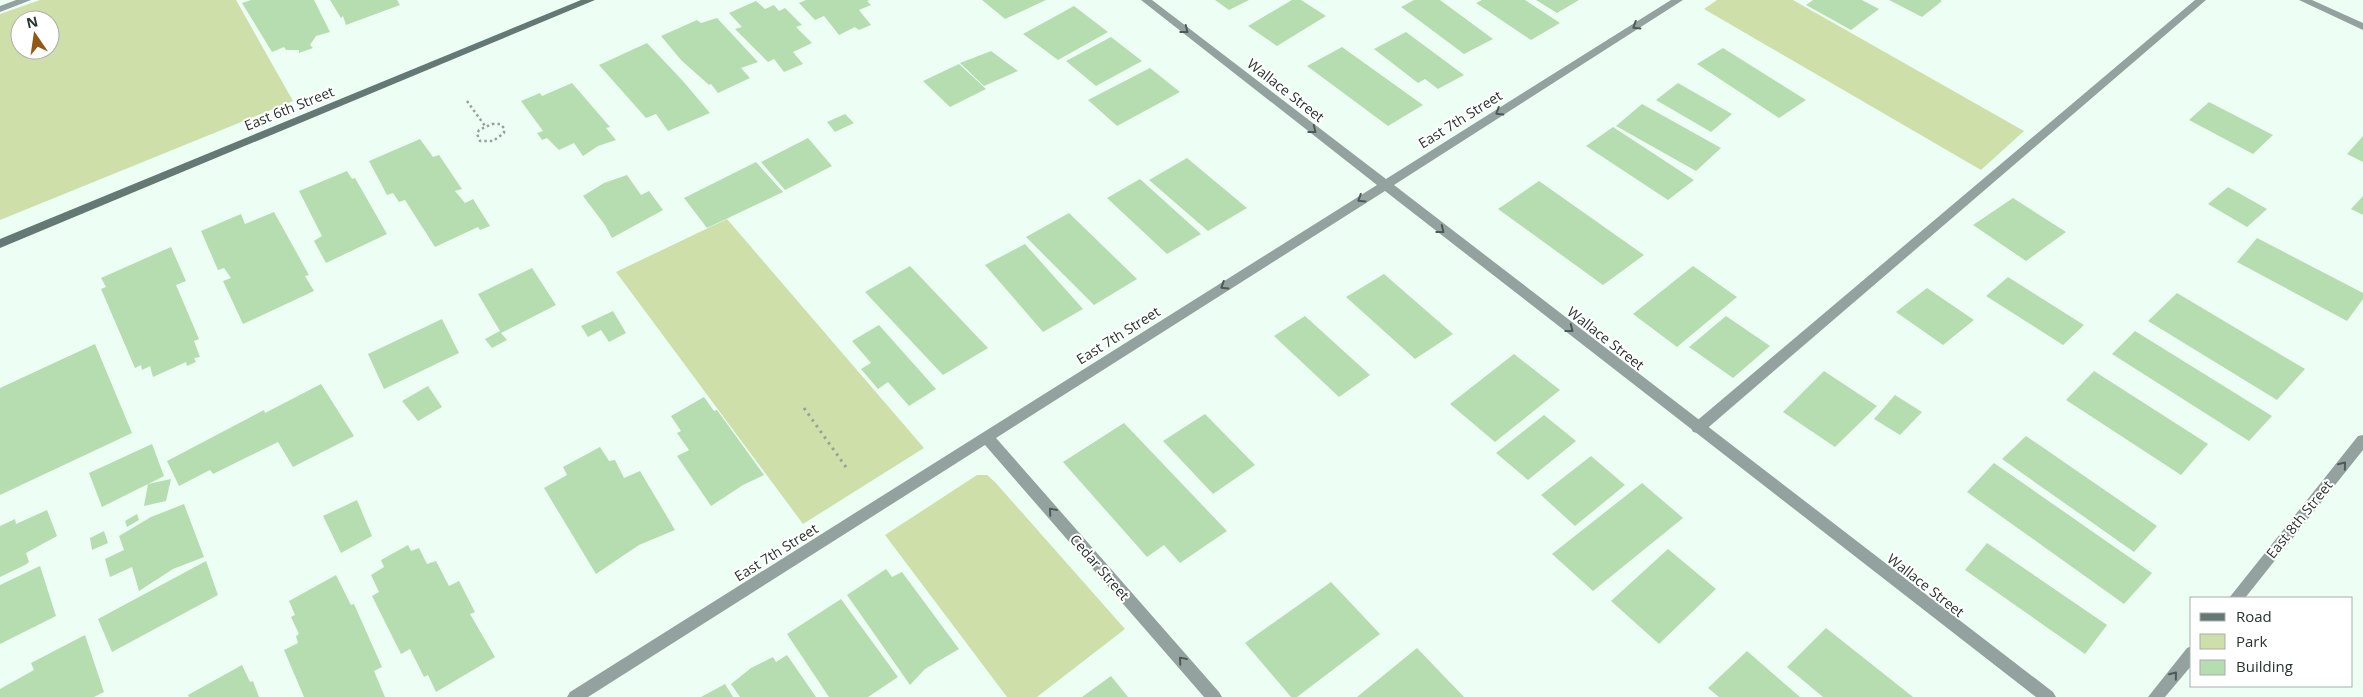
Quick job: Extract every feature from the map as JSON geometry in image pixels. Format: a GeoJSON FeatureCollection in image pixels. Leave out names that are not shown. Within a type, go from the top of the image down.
{"type":"FeatureCollection","features":[{"type":"Feature","properties":{"kind":"main road","name":"East 6th Street"},"geometry":{"type":"LineString","coordinates":[[0,244],[590,0]]}},
{"type":"Feature","properties":{"kind":"street"},"geometry":{"type":"LineString","coordinates":[[0,9],[26,0]]}},
{"type":"Feature","properties":{"kind":"street","name":"Wallace Street"},"geometry":{"type":"LineString","coordinates":[[1146,0],[2048,697]]}},
{"type":"Feature","properties":{"kind":"street","name":"East 7th Street"},"geometry":{"type":"LineString","coordinates":[[575,697],[1678,0]]}},
{"type":"Feature","properties":{"kind":"street"},"geometry":{"type":"LineString","coordinates":[[1698,428],[2201,0]]}},
{"type":"Feature","properties":{"kind":"street"},"geometry":{"type":"LineString","coordinates":[[2304,0],[2363,27]]}},
{"type":"Feature","properties":{"kind":"street","name":"Cedar Street"},"geometry":{"type":"LineString","coordinates":[[986,436],[1214,697]]}},
{"type":"Feature","properties":{"kind":"street","name":"East 8th Street"},"geometry":{"type":"LineString","coordinates":[[2237,597],[2363,440]]}},
{"type":"Feature","properties":{"kind":"street"},"geometry":{"type":"LineString","coordinates":[[2156,697],[2190,655]]}},
{"type":"Feature","properties":{"kind":"path"},"geometry":{"type":"LineString","coordinates":[[467,101],[485,126]]}},
{"type":"Feature","properties":{"kind":"path"},"geometry":{"type":"LineString","coordinates":[[500,124],[504,128],[504,133],[493,141],[480,141],[477,134],[485,126],[500,124]]}},
{"type":"Feature","properties":{"kind":"path"},"geometry":{"type":"LineString","coordinates":[[804,408],[848,470]]}},
{"type":"Feature","properties":{"kind":"green space"},"geometry":{"type":"Polygon","coordinates":[[[40,0],[236,0],[293,101],[0,220],[0,14],[10,10],[10,60],[60,60],[60,10],[11,10],[40,0]]]}},
{"type":"Feature","properties":{"kind":"green space"},"geometry":{"type":"Polygon","coordinates":[[[1717,0],[1793,0],[2024,131],[1981,170],[1704,9],[1717,0]]]}},
{"type":"Feature","properties":{"kind":"green space"},"geometry":{"type":"Polygon","coordinates":[[[727,219],[924,448],[803,524],[616,272],[727,219]]]}},
{"type":"Feature","properties":{"kind":"green space"},"geometry":{"type":"Polygon","coordinates":[[[977,475],[987,475],[995,482],[1125,629],[1037,697],[1007,697],[885,535],[977,475]]]}},
{"type":"Feature","properties":{"kind":"building"},"geometry":{"type":"Polygon","coordinates":[[[251,0],[314,0],[330,32],[316,36],[310,45],[313,48],[299,53],[299,50],[286,50],[284,47],[272,52],[242,3],[251,0]]]}},
{"type":"Feature","properties":{"kind":"building"},"geometry":{"type":"Polygon","coordinates":[[[330,0],[397,0],[400,5],[346,25],[343,16],[341,18],[330,0]]]}},
{"type":"Feature","properties":{"kind":"building"},"geometry":{"type":"Polygon","coordinates":[[[806,0],[870,0],[867,1],[871,5],[859,10],[871,25],[859,30],[855,27],[839,35],[824,16],[815,20],[799,3],[806,0]]]}},
{"type":"Feature","properties":{"kind":"building"},"geometry":{"type":"Polygon","coordinates":[[[982,0],[1046,0],[1005,19],[982,0]]]}},
{"type":"Feature","properties":{"kind":"building"},"geometry":{"type":"Polygon","coordinates":[[[1215,0],[1249,0],[1229,10],[1215,0]]]}},
{"type":"Feature","properties":{"kind":"building"},"geometry":{"type":"Polygon","coordinates":[[[1292,0],[1301,0],[1326,16],[1277,46],[1248,26],[1292,0]]]}},
{"type":"Feature","properties":{"kind":"building"},"geometry":{"type":"Polygon","coordinates":[[[1414,0],[1440,0],[1493,39],[1464,54],[1401,7],[1414,0]]]}},
{"type":"Feature","properties":{"kind":"building"},"geometry":{"type":"Polygon","coordinates":[[[1482,0],[1525,0],[1560,23],[1531,40],[1476,3],[1482,0]]]}},
{"type":"Feature","properties":{"kind":"building"},"geometry":{"type":"Polygon","coordinates":[[[1536,0],[1579,0],[1557,13],[1536,0]]]}},
{"type":"Feature","properties":{"kind":"building"},"geometry":{"type":"Polygon","coordinates":[[[1813,0],[1862,0],[1879,9],[1851,30],[1806,5],[1813,0]]]}},
{"type":"Feature","properties":{"kind":"building"},"geometry":{"type":"Polygon","coordinates":[[[1889,0],[1940,0],[1942,1],[1922,17],[1889,0]]]}},
{"type":"Feature","properties":{"kind":"building"},"geometry":{"type":"Polygon","coordinates":[[[756,1],[765,9],[774,5],[779,11],[785,8],[802,25],[796,27],[812,43],[793,52],[803,64],[784,72],[774,59],[768,62],[735,29],[742,27],[729,13],[756,1]]]}},
{"type":"Feature","properties":{"kind":"building"},"geometry":{"type":"Polygon","coordinates":[[[1074,6],[1108,32],[1058,60],[1023,34],[1074,6]]]}},
{"type":"Feature","properties":{"kind":"building"},"geometry":{"type":"Polygon","coordinates":[[[717,18],[758,62],[741,68],[750,78],[718,93],[711,84],[709,85],[681,60],[661,36],[697,20],[701,23],[717,18]]]}},
{"type":"Feature","properties":{"kind":"building"},"geometry":{"type":"Polygon","coordinates":[[[1406,32],[1464,75],[1438,89],[1425,79],[1418,83],[1374,49],[1406,32]]]}},
{"type":"Feature","properties":{"kind":"building"},"geometry":{"type":"Polygon","coordinates":[[[1111,37],[1142,61],[1096,86],[1066,61],[1111,37]]]}},
{"type":"Feature","properties":{"kind":"building"},"geometry":{"type":"Polygon","coordinates":[[[647,43],[710,113],[668,131],[656,114],[646,118],[599,65],[647,43]]]}},
{"type":"Feature","properties":{"kind":"building"},"geometry":{"type":"Polygon","coordinates":[[[1342,47],[1423,105],[1388,126],[1307,66],[1342,47]]]}},
{"type":"Feature","properties":{"kind":"building"},"geometry":{"type":"Polygon","coordinates":[[[1723,48],[1806,100],[1779,118],[1697,64],[1723,48]]]}},
{"type":"Feature","properties":{"kind":"building"},"geometry":{"type":"Polygon","coordinates":[[[991,51],[1018,71],[984,86],[960,63],[991,51]]]}},
{"type":"Feature","properties":{"kind":"building"},"geometry":{"type":"Polygon","coordinates":[[[959,64],[986,89],[950,107],[923,81],[959,64]]]}},
{"type":"Feature","properties":{"kind":"building"},"geometry":{"type":"Polygon","coordinates":[[[1150,68],[1180,92],[1117,126],[1088,100],[1150,68]]]}},
{"type":"Feature","properties":{"kind":"building"},"geometry":{"type":"Polygon","coordinates":[[[572,83],[610,127],[606,128],[616,140],[598,146],[583,156],[574,143],[559,150],[547,138],[542,140],[537,133],[543,131],[521,101],[540,93],[542,96],[572,83]]]}},
{"type":"Feature","properties":{"kind":"building"},"geometry":{"type":"Polygon","coordinates":[[[1678,83],[1732,114],[1711,132],[1656,100],[1678,83]]]}},
{"type":"Feature","properties":{"kind":"building"},"geometry":{"type":"Polygon","coordinates":[[[2209,102],[2273,135],[2253,154],[2189,120],[2209,102]]]}},
{"type":"Feature","properties":{"kind":"building"},"geometry":{"type":"Polygon","coordinates":[[[1642,104],[1721,148],[1696,171],[1616,126],[1642,104]]]}},
{"type":"Feature","properties":{"kind":"building"},"geometry":{"type":"Polygon","coordinates":[[[845,114],[854,123],[835,132],[827,122],[845,114]]]}},
{"type":"Feature","properties":{"kind":"building"},"geometry":{"type":"Polygon","coordinates":[[[1613,127],[1694,180],[1668,200],[1586,146],[1613,127]]]}},
{"type":"Feature","properties":{"kind":"building"},"geometry":{"type":"Polygon","coordinates":[[[2363,136],[2363,162],[2347,154],[2363,136]]]}},
{"type":"Feature","properties":{"kind":"building"},"geometry":{"type":"Polygon","coordinates":[[[808,138],[832,166],[785,190],[761,162],[808,138]]]}},
{"type":"Feature","properties":{"kind":"building"},"geometry":{"type":"Polygon","coordinates":[[[420,139],[433,157],[439,155],[462,189],[455,191],[465,203],[473,199],[490,226],[480,230],[478,227],[435,247],[405,200],[399,202],[393,193],[387,195],[369,161],[420,139]]]}},
{"type":"Feature","properties":{"kind":"building"},"geometry":{"type":"Polygon","coordinates":[[[1187,158],[1247,208],[1208,231],[1149,180],[1187,158]]]}},
{"type":"Feature","properties":{"kind":"building"},"geometry":{"type":"Polygon","coordinates":[[[756,162],[783,192],[707,228],[684,198],[756,162]]]}},
{"type":"Feature","properties":{"kind":"building"},"geometry":{"type":"Polygon","coordinates":[[[347,171],[352,179],[355,178],[387,234],[326,263],[314,241],[322,236],[299,191],[347,171]]]}},
{"type":"Feature","properties":{"kind":"building"},"geometry":{"type":"Polygon","coordinates":[[[627,175],[641,195],[649,191],[663,210],[612,238],[605,225],[583,196],[604,183],[627,175]]]}},
{"type":"Feature","properties":{"kind":"building"},"geometry":{"type":"Polygon","coordinates":[[[1140,179],[1201,234],[1167,254],[1107,198],[1140,179]]]}},
{"type":"Feature","properties":{"kind":"building"},"geometry":{"type":"Polygon","coordinates":[[[1539,181],[1644,255],[1603,285],[1498,209],[1539,181]]]}},
{"type":"Feature","properties":{"kind":"building"},"geometry":{"type":"Polygon","coordinates":[[[2228,187],[2267,209],[2247,227],[2208,204],[2228,187]]]}},
{"type":"Feature","properties":{"kind":"building"},"geometry":{"type":"Polygon","coordinates":[[[2363,196],[2363,215],[2351,209],[2363,196]]]}},
{"type":"Feature","properties":{"kind":"building"},"geometry":{"type":"Polygon","coordinates":[[[2013,198],[2066,232],[2026,261],[1973,225],[2013,198]]]}},
{"type":"Feature","properties":{"kind":"building"},"geometry":{"type":"Polygon","coordinates":[[[274,212],[309,275],[305,276],[314,291],[243,324],[223,281],[231,278],[224,268],[218,270],[201,231],[241,214],[245,224],[274,212]]]}},
{"type":"Feature","properties":{"kind":"building"},"geometry":{"type":"Polygon","coordinates":[[[1069,213],[1137,279],[1094,305],[1026,237],[1069,213]]]}},
{"type":"Feature","properties":{"kind":"building"},"geometry":{"type":"Polygon","coordinates":[[[2257,238],[2363,293],[2363,299],[2347,321],[2237,262],[2257,238]]]}},
{"type":"Feature","properties":{"kind":"building"},"geometry":{"type":"Polygon","coordinates":[[[1025,244],[1083,309],[1043,332],[985,265],[1025,244]]]}},
{"type":"Feature","properties":{"kind":"building"},"geometry":{"type":"Polygon","coordinates":[[[171,247],[186,281],[176,285],[199,339],[194,341],[200,357],[194,358],[196,362],[187,366],[186,362],[153,377],[150,366],[142,370],[141,365],[135,368],[101,289],[106,287],[101,278],[171,247]]]}},
{"type":"Feature","properties":{"kind":"building"},"geometry":{"type":"Polygon","coordinates":[[[910,266],[988,348],[943,375],[865,292],[910,266]]]}},
{"type":"Feature","properties":{"kind":"building"},"geometry":{"type":"Polygon","coordinates":[[[1693,266],[1737,297],[1677,347],[1633,314],[1693,266]]]}},
{"type":"Feature","properties":{"kind":"building"},"geometry":{"type":"Polygon","coordinates":[[[532,268],[556,305],[501,333],[507,340],[492,348],[485,339],[500,331],[478,294],[532,268]]]}},
{"type":"Feature","properties":{"kind":"building"},"geometry":{"type":"Polygon","coordinates":[[[1384,274],[1453,334],[1415,359],[1346,297],[1384,274]]]}},
{"type":"Feature","properties":{"kind":"building"},"geometry":{"type":"Polygon","coordinates":[[[2008,277],[2084,325],[2063,345],[1986,296],[2008,277]]]}},
{"type":"Feature","properties":{"kind":"building"},"geometry":{"type":"Polygon","coordinates":[[[1927,288],[1974,320],[1943,345],[1896,312],[1927,288]]]}},
{"type":"Feature","properties":{"kind":"building"},"geometry":{"type":"Polygon","coordinates":[[[2177,293],[2305,369],[2277,400],[2148,321],[2177,293]]]}},
{"type":"Feature","properties":{"kind":"building"},"geometry":{"type":"Polygon","coordinates":[[[613,311],[626,333],[609,342],[601,330],[588,337],[581,326],[613,311]]]}},
{"type":"Feature","properties":{"kind":"building"},"geometry":{"type":"Polygon","coordinates":[[[1305,316],[1370,375],[1339,397],[1274,336],[1305,316]]]}},
{"type":"Feature","properties":{"kind":"building"},"geometry":{"type":"Polygon","coordinates":[[[1726,316],[1770,346],[1733,378],[1689,347],[1726,316]]]}},
{"type":"Feature","properties":{"kind":"building"},"geometry":{"type":"Polygon","coordinates":[[[442,319],[459,353],[384,389],[368,354],[442,319]]]}},
{"type":"Feature","properties":{"kind":"building"},"geometry":{"type":"Polygon","coordinates":[[[879,325],[936,389],[909,406],[888,382],[878,389],[861,369],[871,363],[852,341],[879,325]]]}},
{"type":"Feature","properties":{"kind":"building"},"geometry":{"type":"Polygon","coordinates":[[[2135,331],[2272,416],[2249,441],[2112,354],[2135,331]]]}},
{"type":"Feature","properties":{"kind":"building"},"geometry":{"type":"Polygon","coordinates":[[[95,344],[132,433],[0,495],[0,388],[95,344]]]}},
{"type":"Feature","properties":{"kind":"building"},"geometry":{"type":"Polygon","coordinates":[[[1514,354],[1560,390],[1495,442],[1450,404],[1514,354]]]}},
{"type":"Feature","properties":{"kind":"building"},"geometry":{"type":"Polygon","coordinates":[[[1824,371],[1877,406],[1835,447],[1783,412],[1824,371]]]}},
{"type":"Feature","properties":{"kind":"building"},"geometry":{"type":"Polygon","coordinates":[[[2094,371],[2208,444],[2181,475],[2066,400],[2094,371]]]}},
{"type":"Feature","properties":{"kind":"building"},"geometry":{"type":"Polygon","coordinates":[[[321,384],[354,436],[293,467],[278,442],[213,474],[210,470],[179,486],[167,461],[264,410],[265,413],[321,384]]]}},
{"type":"Feature","properties":{"kind":"building"},"geometry":{"type":"Polygon","coordinates":[[[428,386],[442,407],[418,421],[402,401],[428,386]]]}},
{"type":"Feature","properties":{"kind":"building"},"geometry":{"type":"Polygon","coordinates":[[[1895,395],[1922,412],[1900,435],[1874,419],[1895,395]]]}},
{"type":"Feature","properties":{"kind":"building"},"geometry":{"type":"Polygon","coordinates":[[[704,397],[714,411],[717,410],[764,475],[743,485],[711,506],[677,456],[689,450],[677,433],[681,431],[671,416],[704,397]]]}},
{"type":"Feature","properties":{"kind":"building"},"geometry":{"type":"Polygon","coordinates":[[[1205,414],[1255,465],[1213,494],[1163,441],[1205,414]]]}},
{"type":"Feature","properties":{"kind":"building"},"geometry":{"type":"Polygon","coordinates":[[[1544,415],[1576,441],[1528,480],[1496,453],[1544,415]]]}},
{"type":"Feature","properties":{"kind":"building"},"geometry":{"type":"Polygon","coordinates":[[[1124,423],[1227,531],[1180,563],[1164,545],[1147,557],[1063,462],[1124,423]]]}},
{"type":"Feature","properties":{"kind":"building"},"geometry":{"type":"Polygon","coordinates":[[[2026,436],[2157,526],[2134,552],[2002,459],[2026,436]]]}},
{"type":"Feature","properties":{"kind":"building"},"geometry":{"type":"Polygon","coordinates":[[[152,444],[164,476],[102,507],[89,473],[152,444]]]}},
{"type":"Feature","properties":{"kind":"building"},"geometry":{"type":"Polygon","coordinates":[[[600,447],[609,461],[615,460],[624,478],[640,471],[675,530],[639,545],[596,574],[544,488],[567,475],[563,467],[600,447]]]}},
{"type":"Feature","properties":{"kind":"building"},"geometry":{"type":"Polygon","coordinates":[[[1591,456],[1625,485],[1575,526],[1541,495],[1591,456]]]}},
{"type":"Feature","properties":{"kind":"building"},"geometry":{"type":"Polygon","coordinates":[[[1994,463],[2152,573],[2124,604],[1967,492],[1994,463]]]}},
{"type":"Feature","properties":{"kind":"building"},"geometry":{"type":"Polygon","coordinates":[[[171,479],[166,501],[144,506],[148,484],[171,479]]]}},
{"type":"Feature","properties":{"kind":"building"},"geometry":{"type":"Polygon","coordinates":[[[1642,483],[1683,518],[1593,591],[1552,554],[1642,483]]]}},
{"type":"Feature","properties":{"kind":"building"},"geometry":{"type":"Polygon","coordinates":[[[357,500],[372,536],[341,553],[323,516],[357,500]]]}},
{"type":"Feature","properties":{"kind":"building"},"geometry":{"type":"Polygon","coordinates":[[[184,504],[204,557],[173,569],[139,591],[132,567],[110,577],[105,559],[124,550],[119,536],[151,517],[184,504]]]}},
{"type":"Feature","properties":{"kind":"building"},"geometry":{"type":"Polygon","coordinates":[[[47,510],[57,536],[26,553],[29,562],[25,565],[0,577],[0,526],[15,519],[16,524],[47,510]]]}},
{"type":"Feature","properties":{"kind":"building"},"geometry":{"type":"Polygon","coordinates":[[[137,514],[139,520],[127,527],[125,521],[137,514]]]}},
{"type":"Feature","properties":{"kind":"building"},"geometry":{"type":"Polygon","coordinates":[[[104,531],[108,543],[92,550],[90,538],[104,531]]]}},
{"type":"Feature","properties":{"kind":"building"},"geometry":{"type":"Polygon","coordinates":[[[1987,543],[2107,625],[2085,654],[1965,570],[1987,543]]]}},
{"type":"Feature","properties":{"kind":"building"},"geometry":{"type":"Polygon","coordinates":[[[408,545],[411,551],[419,548],[427,564],[436,561],[449,586],[459,581],[475,612],[470,614],[495,657],[436,692],[428,675],[424,677],[410,649],[401,654],[372,596],[379,592],[371,575],[384,567],[381,560],[408,545]]]}},
{"type":"Feature","properties":{"kind":"building"},"geometry":{"type":"Polygon","coordinates":[[[1668,549],[1716,589],[1659,644],[1611,601],[1668,549]]]}},
{"type":"Feature","properties":{"kind":"building"},"geometry":{"type":"Polygon","coordinates":[[[206,561],[218,595],[112,652],[98,619],[206,561]]]}},
{"type":"Feature","properties":{"kind":"building"},"geometry":{"type":"Polygon","coordinates":[[[40,566],[56,616],[0,644],[0,585],[40,566]]]}},
{"type":"Feature","properties":{"kind":"building"},"geometry":{"type":"Polygon","coordinates":[[[886,569],[892,577],[902,572],[959,649],[925,669],[910,685],[847,595],[886,569]]]}},
{"type":"Feature","properties":{"kind":"building"},"geometry":{"type":"Polygon","coordinates":[[[336,575],[351,605],[354,604],[382,667],[374,671],[385,697],[304,697],[284,650],[298,643],[296,636],[299,634],[291,617],[295,615],[289,601],[336,575]]]}},
{"type":"Feature","properties":{"kind":"building"},"geometry":{"type":"Polygon","coordinates":[[[1331,582],[1380,634],[1297,697],[1291,697],[1245,643],[1331,582]]]}},
{"type":"Feature","properties":{"kind":"building"},"geometry":{"type":"Polygon","coordinates":[[[841,599],[898,677],[868,697],[829,697],[787,634],[841,599]]]}},
{"type":"Feature","properties":{"kind":"building"},"geometry":{"type":"Polygon","coordinates":[[[1826,628],[1913,697],[1823,697],[1787,667],[1826,628]]]}},
{"type":"Feature","properties":{"kind":"building"},"geometry":{"type":"Polygon","coordinates":[[[85,635],[104,692],[94,697],[0,697],[0,689],[34,670],[31,663],[85,635]]]}},
{"type":"Feature","properties":{"kind":"building"},"geometry":{"type":"Polygon","coordinates":[[[1417,648],[1464,697],[1357,697],[1417,648]]]}},
{"type":"Feature","properties":{"kind":"building"},"geometry":{"type":"Polygon","coordinates":[[[1747,651],[1800,697],[1719,697],[1708,688],[1747,651]]]}},
{"type":"Feature","properties":{"kind":"building"},"geometry":{"type":"Polygon","coordinates":[[[787,655],[816,697],[740,697],[731,684],[751,668],[773,657],[776,662],[787,655]]]}},
{"type":"Feature","properties":{"kind":"building"},"geometry":{"type":"Polygon","coordinates":[[[242,665],[250,682],[253,681],[259,697],[189,697],[188,695],[242,665]]]}},
{"type":"Feature","properties":{"kind":"building"},"geometry":{"type":"Polygon","coordinates":[[[1111,676],[1128,697],[1082,697],[1111,676]]]}},
{"type":"Feature","properties":{"kind":"building"},"geometry":{"type":"Polygon","coordinates":[[[725,684],[733,697],[701,697],[725,684]]]}}]}
